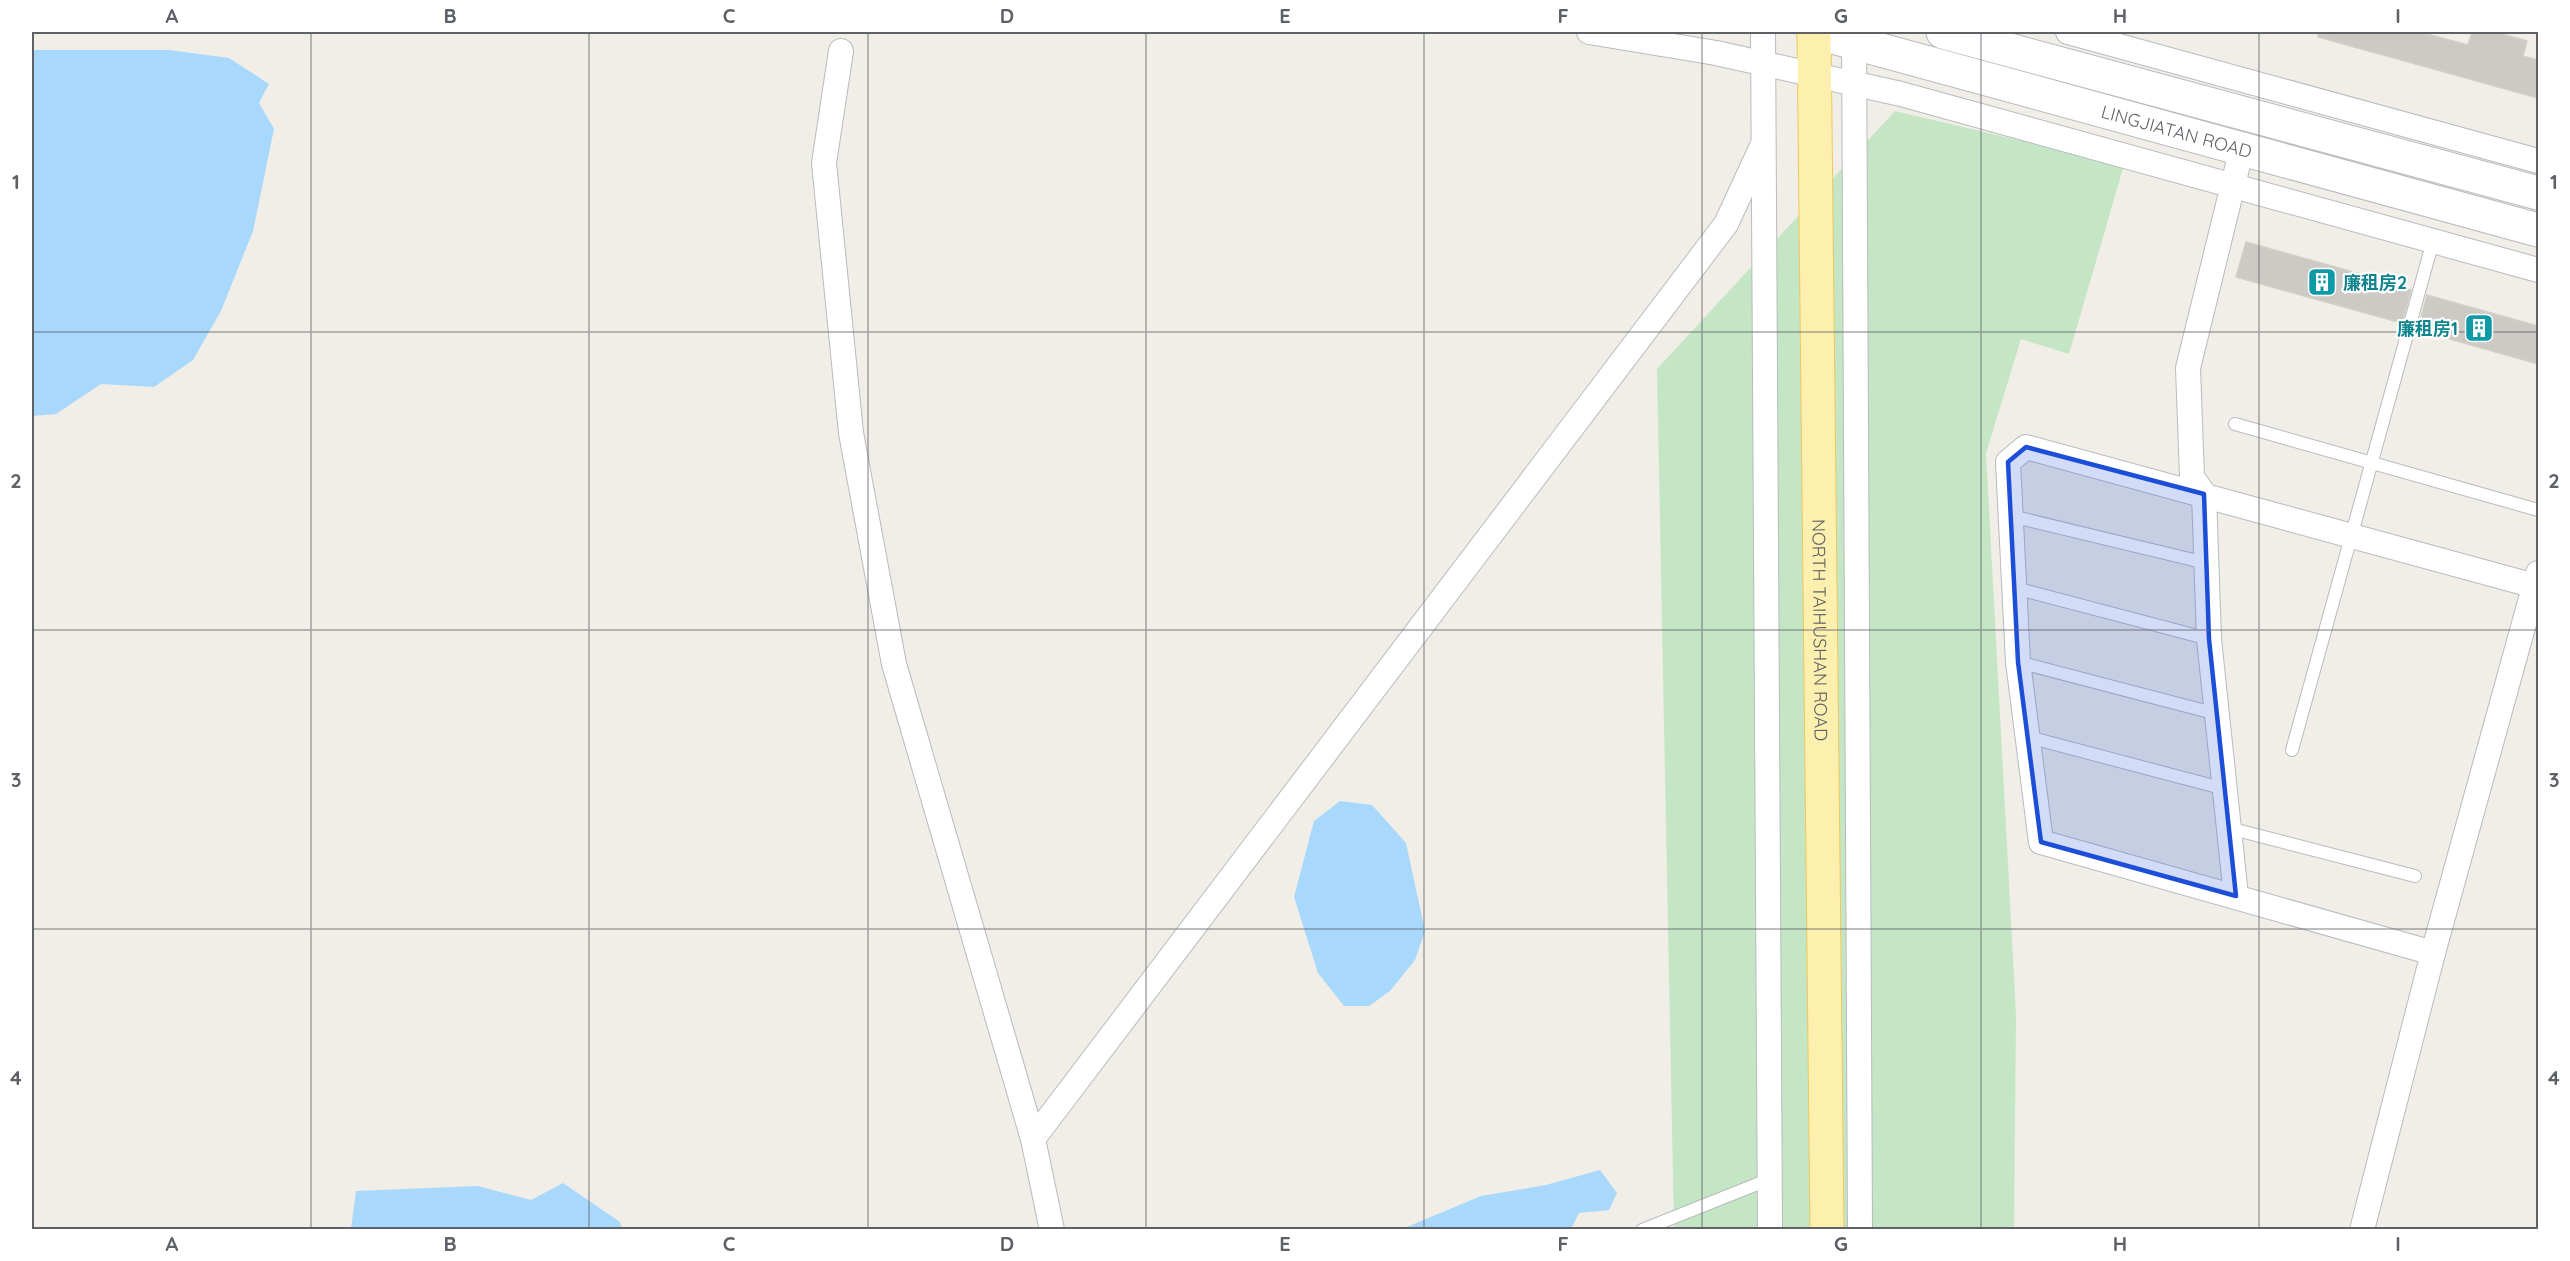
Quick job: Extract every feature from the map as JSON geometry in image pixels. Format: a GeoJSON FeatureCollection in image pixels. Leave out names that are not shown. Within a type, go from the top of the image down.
{"type":"FeatureCollection","features":[{"type":"Feature","properties":{"kind":"main road","name":"NORTH TAIHUSHAN ROAD"},"geometry":{"type":"LineString","coordinates":[[1792,32],[1790,69],[1804,1230]]}},
{"type":"Feature","properties":{"kind":"main road","name":"NORTH TAIHUSHAN ROAD"},"geometry":{"type":"LineString","coordinates":[[1815,32],[1790,69],[1827,1230]]}},
{"type":"Feature","properties":{"kind":"main road","name":"LINGJIATAN ROAD"},"geometry":{"type":"LineString","coordinates":[[1815,32],[1854,37],[2242,148],[2538,229]]}},
{"type":"Feature","properties":{"kind":"main road","name":"LINGJIATAN ROAD"},"geometry":{"type":"LineString","coordinates":[[1943,32],[2538,194]]}},
{"type":"Feature","properties":{"kind":"street"},"geometry":{"type":"LineString","coordinates":[[1589,32],[1716,53],[1901,94],[2533,268],[2538,229]]}},
{"type":"Feature","properties":{"kind":"street"},"geometry":{"type":"LineString","coordinates":[[1763,32],[1790,69]]}},
{"type":"Feature","properties":{"kind":"street"},"geometry":{"type":"LineString","coordinates":[[2067,32],[2538,160]]}},
{"type":"Feature","properties":{"kind":"street"},"geometry":{"type":"LineString","coordinates":[[1854,37],[1860,1230]]}},
{"type":"Feature","properties":{"kind":"street"},"geometry":{"type":"LineString","coordinates":[[841,51],[824,163],[851,433],[894,664],[1033,1139],[1052,1230]]}},
{"type":"Feature","properties":{"kind":"street"},"geometry":{"type":"LineString","coordinates":[[1033,1139],[1726,224],[1763,144],[1790,69]]}},
{"type":"Feature","properties":{"kind":"street"},"geometry":{"type":"LineString","coordinates":[[1763,144],[1770,1230]]}},
{"type":"Feature","properties":{"kind":"street"},"geometry":{"type":"LineString","coordinates":[[2236,896],[2209,639],[2204,494],[2192,477],[2188,368],[2231,185],[2242,148]]}},
{"type":"Feature","properties":{"kind":"street"},"geometry":{"type":"LineString","coordinates":[[2362,1230],[2433,953],[2537,579],[2351,538],[2204,494],[2026,447],[2008,462],[2018,662],[2041,842],[2433,953]]}},
{"type":"Feature","properties":{"kind":"lane"},"geometry":{"type":"LineString","coordinates":[[2292,750],[2433,241]]}},
{"type":"Feature","properties":{"kind":"lane"},"geometry":{"type":"LineString","coordinates":[[2235,424],[2538,510]]}},
{"type":"Feature","properties":{"kind":"lane"},"geometry":{"type":"LineString","coordinates":[[2011,516],[2206,563]]}},
{"type":"Feature","properties":{"kind":"lane"},"geometry":{"type":"LineString","coordinates":[[2014,588],[2209,639]]}},
{"type":"Feature","properties":{"kind":"lane"},"geometry":{"type":"LineString","coordinates":[[2018,662],[2217,714]]}},
{"type":"Feature","properties":{"kind":"lane"},"geometry":{"type":"LineString","coordinates":[[2028,737],[2225,789]]}},
{"type":"Feature","properties":{"kind":"lane"},"geometry":{"type":"LineString","coordinates":[[2229,828],[2415,876]]}},
{"type":"Feature","properties":{"kind":"lane"},"geometry":{"type":"LineString","coordinates":[[1642,1230],[1770,1179]]}},
{"type":"Feature","properties":{"kind":"highlighted area"},"geometry":{"type":"Polygon","coordinates":[[[2026,447],[2204,494],[2209,639],[2236,896],[2041,842],[2018,662],[2008,462],[2026,447]]]}},
{"type":"Feature","properties":{"kind":"green space"},"geometry":{"type":"Polygon","coordinates":[[[1895,111],[2124,165],[2069,354],[2021,339],[1986,453],[2016,1015],[2014,1229],[1674,1229],[1657,369],[1895,111]]]}},
{"type":"Feature","properties":{"kind":"water"},"geometry":{"type":"Polygon","coordinates":[[[32,50],[169,50],[229,58],[269,84],[259,103],[274,129],[253,231],[221,311],[193,360],[154,387],[101,384],[56,414],[32,416],[32,50]]]}},
{"type":"Feature","properties":{"kind":"water"},"geometry":{"type":"Polygon","coordinates":[[[1340,801],[1372,805],[1406,843],[1425,931],[1415,960],[1390,991],[1369,1006],[1344,1006],[1318,973],[1294,897],[1314,821],[1340,801]]]}},
{"type":"Feature","properties":{"kind":"water"},"geometry":{"type":"Polygon","coordinates":[[[1600,1170],[1617,1193],[1609,1210],[1579,1213],[1571,1229],[1402,1229],[1481,1196],[1546,1185],[1600,1170]]]}},
{"type":"Feature","properties":{"kind":"water"},"geometry":{"type":"Polygon","coordinates":[[[563,1183],[620,1222],[622,1229],[351,1229],[356,1191],[478,1186],[531,1200],[563,1183]]]}},
{"type":"Feature","properties":{"kind":"building"},"geometry":{"type":"Polygon","coordinates":[[[2318,32],[2420,32],[2468,45],[2472,32],[2495,32],[2527,41],[2523,56],[2538,60],[2538,98],[2318,37],[2318,32]]]}},
{"type":"Feature","properties":{"kind":"building","name":"廉租房2"},"geometry":{"type":"Polygon","coordinates":[[[2246,242],[2407,287],[2406,289],[2411,290],[2402,323],[2236,277],[2246,242]]]}},
{"type":"Feature","properties":{"kind":"building","name":"廉租房1"},"geometry":{"type":"Polygon","coordinates":[[[2427,295],[2538,326],[2538,364],[2418,330],[2427,295]]]}},
{"type":"Feature","properties":{"kind":"place","name":"廉租房2"},"geometry":{"type":"Point","coordinates":[2322,282]}},
{"type":"Feature","properties":{"kind":"place","name":"廉租房1"},"geometry":{"type":"Point","coordinates":[2479,328]}}]}
